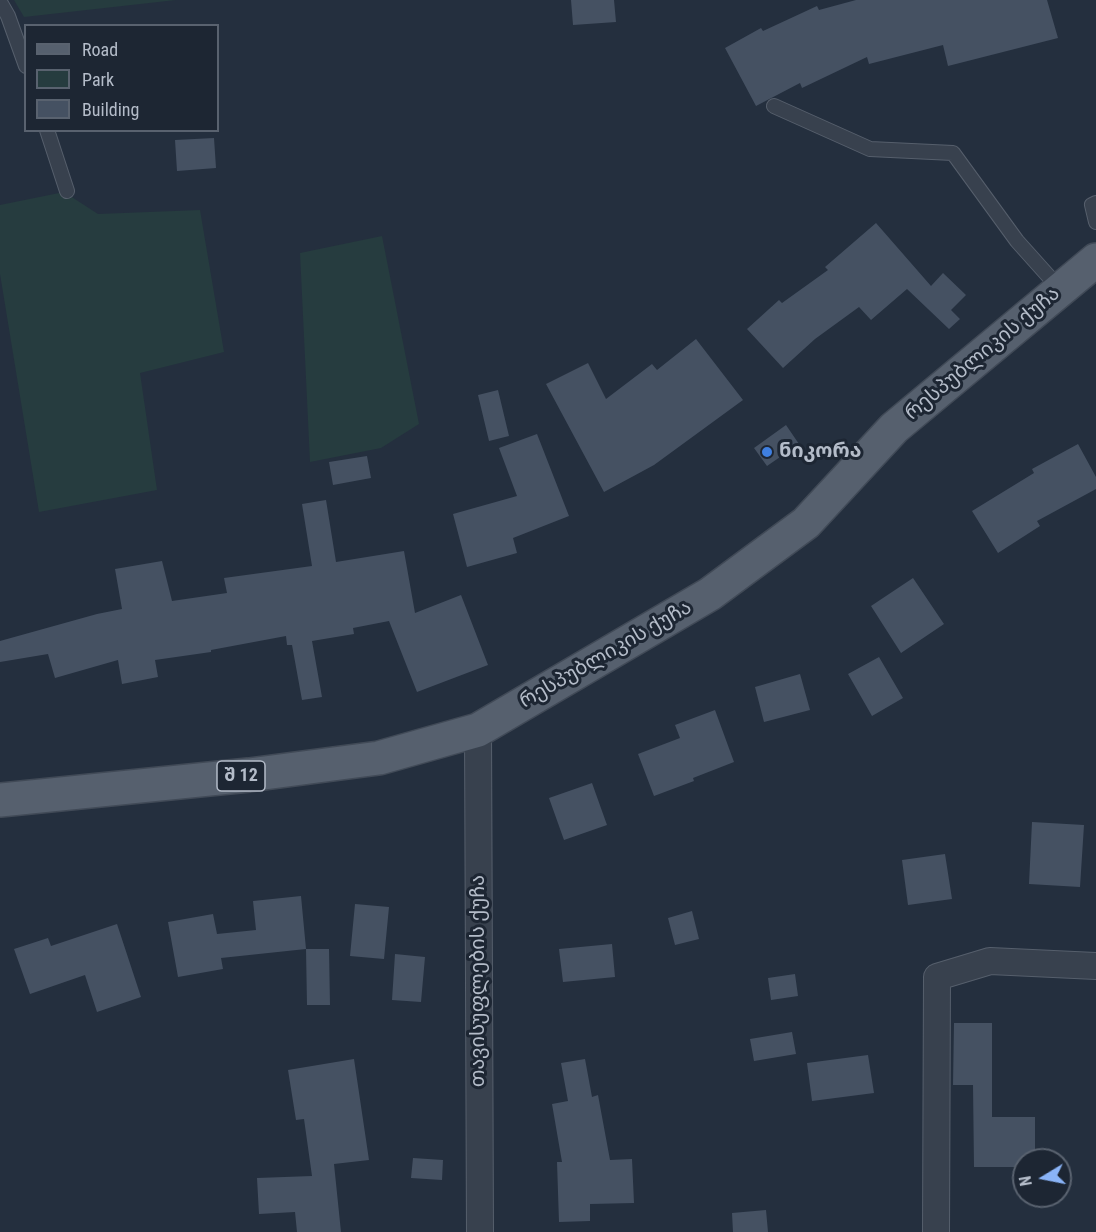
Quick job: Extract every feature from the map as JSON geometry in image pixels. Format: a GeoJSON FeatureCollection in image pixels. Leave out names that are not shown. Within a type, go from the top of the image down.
{"type":"FeatureCollection","features":[{"type":"Feature","properties":{"kind":"main road","name":"რესპუბლიკის ქუჩა"},"geometry":{"type":"LineString","coordinates":[[0,800],[237,776],[379,758],[478,730],[710,594],[806,523],[894,428],[1096,260]]}},
{"type":"Feature","properties":{"kind":"street","name":"თავისუფლების ქუჩა"},"geometry":{"type":"LineString","coordinates":[[478,730],[480,1232]]}},
{"type":"Feature","properties":{"kind":"street"},"geometry":{"type":"LineString","coordinates":[[936,1232],[937,977],[990,961],[1096,966]]}},
{"type":"Feature","properties":{"kind":"lane"},"geometry":{"type":"LineString","coordinates":[[0,2],[9,16],[24,60]]}},
{"type":"Feature","properties":{"kind":"lane"},"geometry":{"type":"LineString","coordinates":[[774,106],[870,149],[953,153],[1017,241],[1060,289]]}},
{"type":"Feature","properties":{"kind":"lane"},"geometry":{"type":"LineString","coordinates":[[48,132],[67,191]]}},
{"type":"Feature","properties":{"kind":"lane"},"geometry":{"type":"LineString","coordinates":[[1096,203],[1092,205],[1096,222]]}},
{"type":"Feature","properties":{"kind":"green space"},"geometry":{"type":"Polygon","coordinates":[[[14,0],[176,0],[24,17],[14,0]]]}},
{"type":"Feature","properties":{"kind":"green space"},"geometry":{"type":"Polygon","coordinates":[[[64,192],[98,214],[200,210],[224,352],[140,373],[157,490],[39,512],[0,274],[0,205],[64,192]]]}},
{"type":"Feature","properties":{"kind":"green space"},"geometry":{"type":"Polygon","coordinates":[[[382,236],[419,424],[381,448],[310,462],[300,253],[382,236]]]}},
{"type":"Feature","properties":{"kind":"building"},"geometry":{"type":"Polygon","coordinates":[[[571,0],[614,0],[616,22],[573,25],[571,0]]]}},
{"type":"Feature","properties":{"kind":"building"},"geometry":{"type":"Polygon","coordinates":[[[856,0],[1047,0],[1058,38],[948,66],[943,45],[869,64],[867,57],[802,88],[800,83],[756,106],[725,48],[761,28],[763,31],[817,6],[819,10],[856,0]]]}},
{"type":"Feature","properties":{"kind":"building"},"geometry":{"type":"Polygon","coordinates":[[[214,138],[216,168],[177,171],[175,140],[214,138]]]}},
{"type":"Feature","properties":{"kind":"building"},"geometry":{"type":"Polygon","coordinates":[[[876,223],[931,286],[943,273],[966,295],[951,310],[960,319],[949,329],[907,289],[871,320],[859,307],[815,339],[783,368],[747,329],[779,300],[782,303],[828,270],[825,267],[876,223]]]}},
{"type":"Feature","properties":{"kind":"building"},"geometry":{"type":"Polygon","coordinates":[[[696,339],[743,400],[654,465],[604,492],[546,384],[588,363],[606,399],[652,364],[657,370],[696,339]]]}},
{"type":"Feature","properties":{"kind":"building"},"geometry":{"type":"Polygon","coordinates":[[[498,390],[509,436],[489,441],[478,395],[498,390]]]}},
{"type":"Feature","properties":{"kind":"building"},"geometry":{"type":"Polygon","coordinates":[[[786,425],[799,444],[767,466],[754,448],[786,425]]]}},
{"type":"Feature","properties":{"kind":"building"},"geometry":{"type":"Polygon","coordinates":[[[537,434],[569,516],[513,538],[517,553],[467,567],[453,514],[517,496],[499,448],[537,434]]]}},
{"type":"Feature","properties":{"kind":"building"},"geometry":{"type":"Polygon","coordinates":[[[1078,444],[1096,477],[1096,489],[1037,521],[1040,526],[998,553],[972,511],[1034,473],[1032,469],[1078,444]]]}},
{"type":"Feature","properties":{"kind":"building"},"geometry":{"type":"Polygon","coordinates":[[[367,456],[371,478],[333,485],[329,462],[367,456]]]}},
{"type":"Feature","properties":{"kind":"building"},"geometry":{"type":"Polygon","coordinates":[[[326,500],[336,562],[404,551],[415,613],[461,595],[488,665],[417,692],[389,621],[353,628],[354,634],[312,641],[322,697],[302,700],[292,645],[287,645],[286,636],[211,650],[211,652],[155,660],[158,677],[122,684],[118,660],[55,678],[48,654],[0,662],[0,641],[122,609],[115,569],[162,561],[172,601],[227,593],[224,578],[312,566],[302,504],[326,500]]]}},
{"type":"Feature","properties":{"kind":"building"},"geometry":{"type":"Polygon","coordinates":[[[913,578],[944,624],[901,653],[871,606],[913,578]]]}},
{"type":"Feature","properties":{"kind":"building"},"geometry":{"type":"Polygon","coordinates":[[[879,657],[903,698],[872,716],[848,674],[879,657]]]}},
{"type":"Feature","properties":{"kind":"building"},"geometry":{"type":"Polygon","coordinates":[[[800,674],[810,710],[764,722],[755,687],[800,674]]]}},
{"type":"Feature","properties":{"kind":"building"},"geometry":{"type":"Polygon","coordinates":[[[715,710],[734,762],[693,778],[694,781],[654,796],[638,754],[680,738],[675,725],[715,710]]]}},
{"type":"Feature","properties":{"kind":"building"},"geometry":{"type":"Polygon","coordinates":[[[592,783],[607,825],[564,840],[549,798],[592,783]]]}},
{"type":"Feature","properties":{"kind":"building"},"geometry":{"type":"Polygon","coordinates":[[[1032,822],[1084,825],[1080,887],[1029,884],[1032,822]]]}},
{"type":"Feature","properties":{"kind":"building"},"geometry":{"type":"Polygon","coordinates":[[[945,854],[952,899],[908,905],[902,860],[945,854]]]}},
{"type":"Feature","properties":{"kind":"building"},"geometry":{"type":"Polygon","coordinates":[[[301,896],[306,949],[221,958],[223,969],[178,977],[168,922],[213,914],[217,934],[256,930],[253,901],[301,896]]]}},
{"type":"Feature","properties":{"kind":"building"},"geometry":{"type":"Polygon","coordinates":[[[355,904],[389,907],[384,959],[350,956],[355,904]]]}},
{"type":"Feature","properties":{"kind":"building"},"geometry":{"type":"Polygon","coordinates":[[[692,911],[699,939],[675,945],[668,918],[692,911]]]}},
{"type":"Feature","properties":{"kind":"building"},"geometry":{"type":"Polygon","coordinates":[[[117,924],[141,997],[97,1012],[85,975],[30,994],[14,949],[48,938],[51,946],[117,924]]]}},
{"type":"Feature","properties":{"kind":"building"},"geometry":{"type":"Polygon","coordinates":[[[612,944],[615,977],[563,982],[559,949],[612,944]]]}},
{"type":"Feature","properties":{"kind":"building"},"geometry":{"type":"Polygon","coordinates":[[[306,949],[329,949],[330,1005],[307,1005],[306,949]]]}},
{"type":"Feature","properties":{"kind":"building"},"geometry":{"type":"Polygon","coordinates":[[[395,954],[425,957],[421,1002],[392,1000],[395,954]]]}},
{"type":"Feature","properties":{"kind":"building"},"geometry":{"type":"Polygon","coordinates":[[[795,974],[798,996],[771,1000],[768,978],[795,974]]]}},
{"type":"Feature","properties":{"kind":"building"},"geometry":{"type":"Polygon","coordinates":[[[954,1023],[992,1023],[992,1117],[1035,1117],[1035,1148],[1012,1148],[1012,1167],[974,1167],[973,1085],[953,1085],[954,1023]]]}},
{"type":"Feature","properties":{"kind":"building"},"geometry":{"type":"Polygon","coordinates":[[[792,1032],[796,1054],[754,1061],[750,1039],[792,1032]]]}},
{"type":"Feature","properties":{"kind":"building"},"geometry":{"type":"Polygon","coordinates":[[[868,1055],[874,1093],[812,1101],[807,1063],[868,1055]]]}},
{"type":"Feature","properties":{"kind":"building"},"geometry":{"type":"Polygon","coordinates":[[[354,1059],[369,1160],[334,1164],[341,1232],[297,1232],[295,1212],[259,1214],[257,1178],[312,1176],[304,1119],[296,1120],[288,1070],[354,1059]]]}},
{"type":"Feature","properties":{"kind":"building"},"geometry":{"type":"Polygon","coordinates":[[[585,1059],[592,1097],[598,1095],[610,1160],[632,1159],[634,1203],[590,1204],[590,1221],[559,1222],[557,1162],[562,1162],[552,1104],[568,1101],[561,1063],[585,1059]]]}},
{"type":"Feature","properties":{"kind":"building"},"geometry":{"type":"Polygon","coordinates":[[[413,1158],[443,1160],[442,1180],[411,1178],[413,1158]]]}},
{"type":"Feature","properties":{"kind":"building"},"geometry":{"type":"Polygon","coordinates":[[[766,1210],[768,1232],[733,1232],[732,1213],[766,1210]]]}},
{"type":"Feature","properties":{"kind":"place","name":"ნიკორა"},"geometry":{"type":"Point","coordinates":[767,452]}}]}
